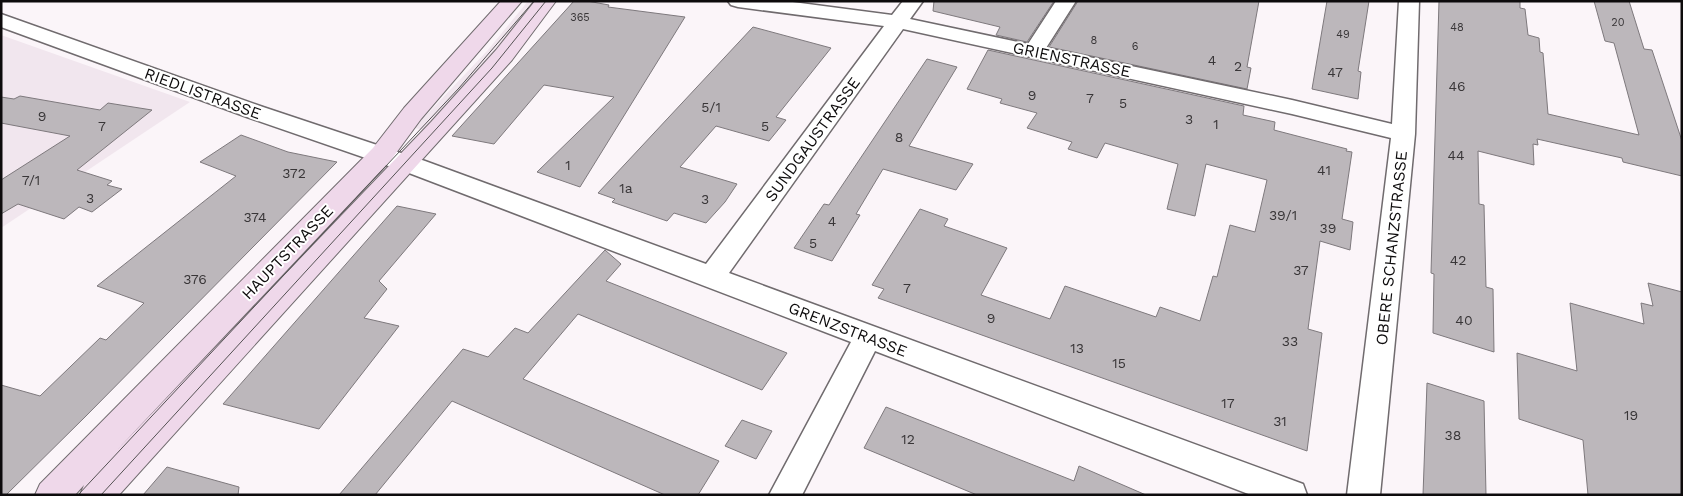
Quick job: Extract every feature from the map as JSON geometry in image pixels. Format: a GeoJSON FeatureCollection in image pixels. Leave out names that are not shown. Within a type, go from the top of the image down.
{"type":"FeatureCollection","features":[{"type":"Feature","properties":{"kind":"main road","name":"HAUPTSTRASSE"},"geometry":{"type":"LineString","coordinates":[[97,495],[394,158],[402,123],[497,21],[512,1]]}},
{"type":"Feature","properties":{"kind":"main road","name":"HAUPTSTRASSE"},"geometry":{"type":"LineString","coordinates":[[52,495],[394,158],[504,55],[546,1]]}},
{"type":"Feature","properties":{"kind":"street","name":"GRIENSTRASSE"},"geometry":{"type":"LineString","coordinates":[[738,1],[898,22],[1292,107],[1403,134]]}},
{"type":"Feature","properties":{"kind":"street","name":"SUNDGAUSTRASSE"},"geometry":{"type":"LineString","coordinates":[[711,277],[913,1]]}},
{"type":"Feature","properties":{"kind":"street"},"geometry":{"type":"LineString","coordinates":[[1034,51],[1066,1]]}},
{"type":"Feature","properties":{"kind":"street","name":"OBERE SCHANZSTRASSE"},"geometry":{"type":"LineString","coordinates":[[1363,495],[1403,134],[1409,1]]}},
{"type":"Feature","properties":{"kind":"street","name":"RIEDLISTRASSE"},"geometry":{"type":"LineString","coordinates":[[1,20],[255,112],[394,158]]}},
{"type":"Feature","properties":{"kind":"street","name":"GRENZSTRASSE"},"geometry":{"type":"LineString","coordinates":[[394,158],[1291,495]]}},
{"type":"Feature","properties":{"kind":"street"},"geometry":{"type":"LineString","coordinates":[[785,495],[868,337]]}},
{"type":"Feature","properties":{"kind":"shaded area"},"geometry":{"type":"Polygon","coordinates":[[[528,1],[540,1],[426,130],[414,128],[487,51],[528,1]]]}},
{"type":"Feature","properties":{"kind":"shaded area"},"geometry":{"type":"Polygon","coordinates":[[[1,35],[190,102],[1,228],[1,35]]]}},
{"type":"Feature","properties":{"kind":"building"},"geometry":{"type":"Polygon","coordinates":[[[574,1],[587,1],[609,5],[608,7],[685,17],[580,187],[537,172],[614,97],[544,85],[494,144],[452,136],[574,1]]]}},
{"type":"Feature","properties":{"kind":"building"},"geometry":{"type":"Polygon","coordinates":[[[934,1],[1054,1],[1027,42],[996,35],[1000,27],[933,11],[934,1]]]}},
{"type":"Feature","properties":{"kind":"building"},"geometry":{"type":"Polygon","coordinates":[[[1078,1],[1259,1],[1247,67],[1251,68],[1247,89],[1049,47],[1078,1]]]}},
{"type":"Feature","properties":{"kind":"building"},"geometry":{"type":"Polygon","coordinates":[[[1327,1],[1369,1],[1358,71],[1361,72],[1358,99],[1312,89],[1327,1]]]}},
{"type":"Feature","properties":{"kind":"building"},"geometry":{"type":"Polygon","coordinates":[[[1439,1],[1520,1],[1520,8],[1525,9],[1528,35],[1539,38],[1540,52],[1543,53],[1548,114],[1639,135],[1614,43],[1605,41],[1594,1],[1629,1],[1644,49],[1652,50],[1682,141],[1682,176],[1623,162],[1622,158],[1537,139],[1538,145],[1533,144],[1534,165],[1478,151],[1479,204],[1484,205],[1486,287],[1493,289],[1494,352],[1433,333],[1434,274],[1431,273],[1439,1]]]}},
{"type":"Feature","properties":{"kind":"building"},"geometry":{"type":"Polygon","coordinates":[[[753,27],[831,48],[776,117],[786,120],[769,141],[716,126],[680,167],[737,184],[725,202],[706,223],[674,213],[667,221],[612,202],[615,199],[598,193],[753,27]]]}},
{"type":"Feature","properties":{"kind":"building"},"geometry":{"type":"Polygon","coordinates":[[[988,50],[1244,106],[1243,115],[1275,122],[1274,130],[1347,149],[1346,151],[1352,152],[1342,219],[1353,222],[1350,250],[1320,241],[1308,329],[1322,333],[1307,451],[878,298],[884,289],[872,285],[920,209],[948,219],[944,226],[1007,248],[981,295],[1050,319],[1065,286],[1156,317],[1160,307],[1200,321],[1213,276],[1217,277],[1230,225],[1255,232],[1267,180],[1206,164],[1195,216],[1167,209],[1178,164],[1105,143],[1097,158],[1068,149],[1072,142],[1027,128],[1037,113],[1000,103],[1002,99],[967,89],[988,50]]]}},
{"type":"Feature","properties":{"kind":"building"},"geometry":{"type":"Polygon","coordinates":[[[927,59],[957,67],[909,146],[973,164],[956,190],[883,169],[856,214],[860,215],[832,261],[794,248],[824,204],[829,205],[927,59]]]}},
{"type":"Feature","properties":{"kind":"building"},"geometry":{"type":"Polygon","coordinates":[[[20,96],[100,110],[108,103],[152,110],[77,170],[112,181],[107,185],[122,189],[92,212],[79,207],[64,219],[18,204],[1,214],[1,180],[70,136],[1,123],[1,97],[14,99],[20,96]]]}},
{"type":"Feature","properties":{"kind":"building"},"geometry":{"type":"Polygon","coordinates":[[[241,135],[288,152],[337,162],[86,416],[6,495],[1,495],[1,385],[40,396],[100,338],[106,340],[144,303],[97,286],[236,176],[200,162],[241,135]]]}},
{"type":"Feature","properties":{"kind":"building"},"geometry":{"type":"Polygon","coordinates":[[[397,206],[436,214],[379,281],[387,289],[364,318],[399,326],[319,429],[223,404],[397,206]]]}},
{"type":"Feature","properties":{"kind":"building"},"geometry":{"type":"Polygon","coordinates":[[[605,250],[621,264],[606,281],[787,353],[762,390],[578,314],[523,379],[719,461],[698,495],[665,495],[452,401],[375,495],[339,495],[463,349],[488,357],[515,328],[528,333],[605,250]]]}},
{"type":"Feature","properties":{"kind":"building"},"geometry":{"type":"Polygon","coordinates":[[[1648,283],[1682,292],[1682,495],[1588,495],[1583,440],[1519,419],[1517,353],[1577,371],[1570,303],[1644,324],[1641,303],[1653,306],[1648,283]]]}},
{"type":"Feature","properties":{"kind":"building"},"geometry":{"type":"Polygon","coordinates":[[[1427,383],[1484,401],[1486,495],[1423,495],[1427,383]]]}},
{"type":"Feature","properties":{"kind":"building"},"geometry":{"type":"Polygon","coordinates":[[[886,407],[1074,481],[1079,466],[1146,495],[977,495],[864,448],[886,407]]]}},
{"type":"Feature","properties":{"kind":"building"},"geometry":{"type":"Polygon","coordinates":[[[742,420],[772,431],[756,459],[725,446],[742,420]]]}},
{"type":"Feature","properties":{"kind":"building"},"geometry":{"type":"Polygon","coordinates":[[[167,467],[239,487],[238,495],[143,495],[167,467]]]}},
{"type":"Feature","properties":{"kind":"tram line"},"geometry":{"type":"LineString","coordinates":[[78,495],[459,88],[534,1]]}},
{"type":"Feature","properties":{"kind":"tram line"},"geometry":{"type":"LineString","coordinates":[[101,495],[492,68],[546,1]]}}]}
